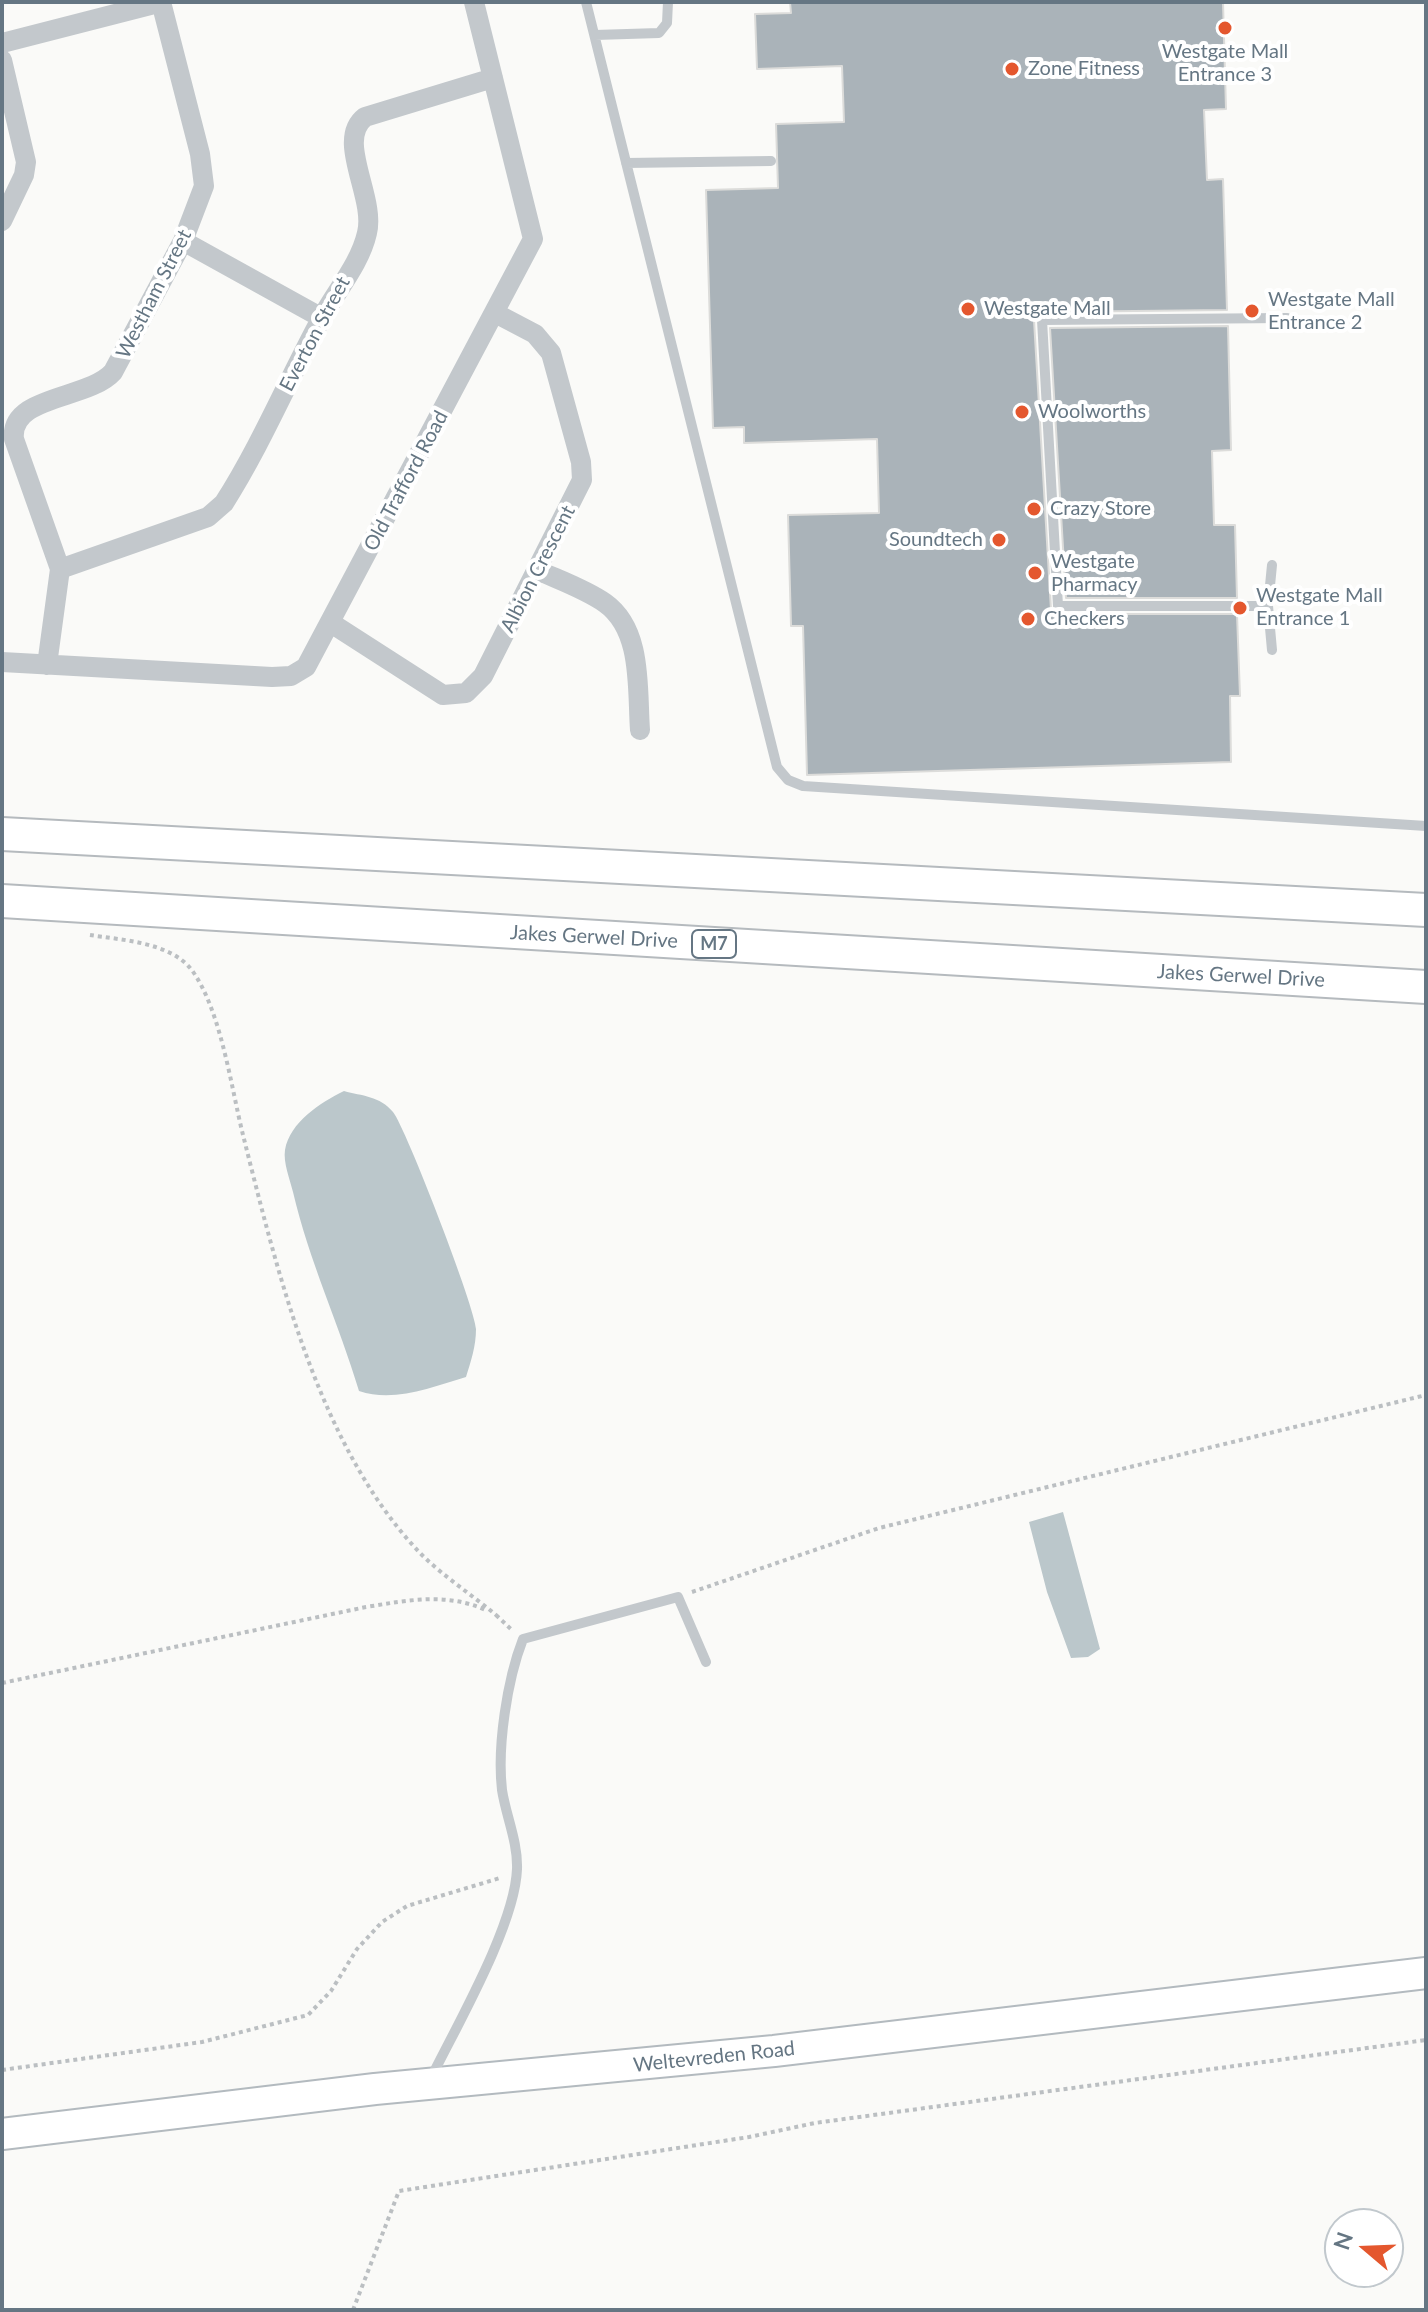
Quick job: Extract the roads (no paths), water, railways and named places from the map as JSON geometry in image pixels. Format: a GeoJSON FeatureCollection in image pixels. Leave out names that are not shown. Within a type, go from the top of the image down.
{"type":"FeatureCollection","features":[{"type":"Feature","properties":{"kind":"main road"},"geometry":{"type":"LineString","coordinates":[[2,834],[1426,910]]}},
{"type":"Feature","properties":{"kind":"main road","name":"Jakes Gerwel Drive"},"geometry":{"type":"LineString","coordinates":[[2,901],[1426,987]]}},
{"type":"Feature","properties":{"kind":"street"},"geometry":{"type":"LineString","coordinates":[[2,43],[161,2]]}},
{"type":"Feature","properties":{"kind":"street","name":"Westham Street"},"geometry":{"type":"LineString","coordinates":[[47,665],[60,569],[14,439],[14,425],[24,411],[94,387],[113,372],[183,241],[202,197],[204,174],[161,2]]}},
{"type":"Feature","properties":{"kind":"street","name":"Old Trafford Road"},"geometry":{"type":"LineString","coordinates":[[2,662],[291,676],[306,667],[529,250],[534,234],[474,2]]}},
{"type":"Feature","properties":{"kind":"street"},"geometry":{"type":"LineString","coordinates":[[2,60],[26,162],[2,221]]}},
{"type":"Feature","properties":{"kind":"street","name":"Everton Street"},"geometry":{"type":"LineString","coordinates":[[60,569],[217,511],[233,490],[322,318],[360,254],[368,231],[368,201],[352,145],[357,123],[365,117],[493,78]]}},
{"type":"Feature","properties":{"kind":"street"},"geometry":{"type":"LineString","coordinates":[[183,241],[322,318]]}},
{"type":"Feature","properties":{"kind":"street","name":"Albion Crescent"},"geometry":{"type":"LineString","coordinates":[[331,623],[432,691],[455,697],[466,693],[483,676],[582,480],[581,462],[551,353],[535,334],[495,313]]}},
{"type":"Feature","properties":{"kind":"street"},"geometry":{"type":"LineString","coordinates":[[537,570],[602,601],[624,622],[635,662],[640,730]]}},
{"type":"Feature","properties":{"kind":"street","name":"Weltevreden Road"},"geometry":{"type":"LineString","coordinates":[[2,2134],[428,2084],[774,2051],[1426,1973]]}},
{"type":"Feature","properties":{"kind":"lane"},"geometry":{"type":"LineString","coordinates":[[586,2],[777,767],[788,780],[803,786],[1426,826]]}},
{"type":"Feature","properties":{"kind":"lane"},"geometry":{"type":"LineString","coordinates":[[595,35],[659,33],[667,23],[668,2]]}},
{"type":"Feature","properties":{"kind":"lane"},"geometry":{"type":"LineString","coordinates":[[626,163],[771,161]]}},
{"type":"Feature","properties":{"kind":"lane"},"geometry":{"type":"LineString","coordinates":[[1268,606],[1058,606],[1042,320],[1287,318]]}},
{"type":"Feature","properties":{"kind":"lane"},"geometry":{"type":"LineString","coordinates":[[1272,565],[1268,606],[1272,650]]}},
{"type":"Feature","properties":{"kind":"lane"},"geometry":{"type":"LineString","coordinates":[[428,2084],[499,1938],[517,1870],[502,1788],[501,1751],[514,1662],[523,1639],[678,1597],[706,1662]]}},
{"type":"Feature","properties":{"kind":"place","name":"Westgate Mall Entrance 3"},"geometry":{"type":"Point","coordinates":[1225,28]}},
{"type":"Feature","properties":{"kind":"place","name":"Zone Fitness"},"geometry":{"type":"Point","coordinates":[1012,69]}},
{"type":"Feature","properties":{"kind":"place","name":"Westgate Mall"},"geometry":{"type":"Point","coordinates":[968,309]}},
{"type":"Feature","properties":{"kind":"place","name":"Westgate Mall Entrance 2"},"geometry":{"type":"Point","coordinates":[1252,311]}},
{"type":"Feature","properties":{"kind":"place","name":"Woolworths"},"geometry":{"type":"Point","coordinates":[1022,412]}},
{"type":"Feature","properties":{"kind":"place","name":"Crazy Store"},"geometry":{"type":"Point","coordinates":[1034,509]}},
{"type":"Feature","properties":{"kind":"place","name":"Soundtech"},"geometry":{"type":"Point","coordinates":[999,540]}},
{"type":"Feature","properties":{"kind":"place","name":"Westgate Pharmacy"},"geometry":{"type":"Point","coordinates":[1035,573]}},
{"type":"Feature","properties":{"kind":"place","name":"Westgate Mall Entrance 1"},"geometry":{"type":"Point","coordinates":[1240,608]}},
{"type":"Feature","properties":{"kind":"place","name":"Checkers"},"geometry":{"type":"Point","coordinates":[1028,619]}}]}
